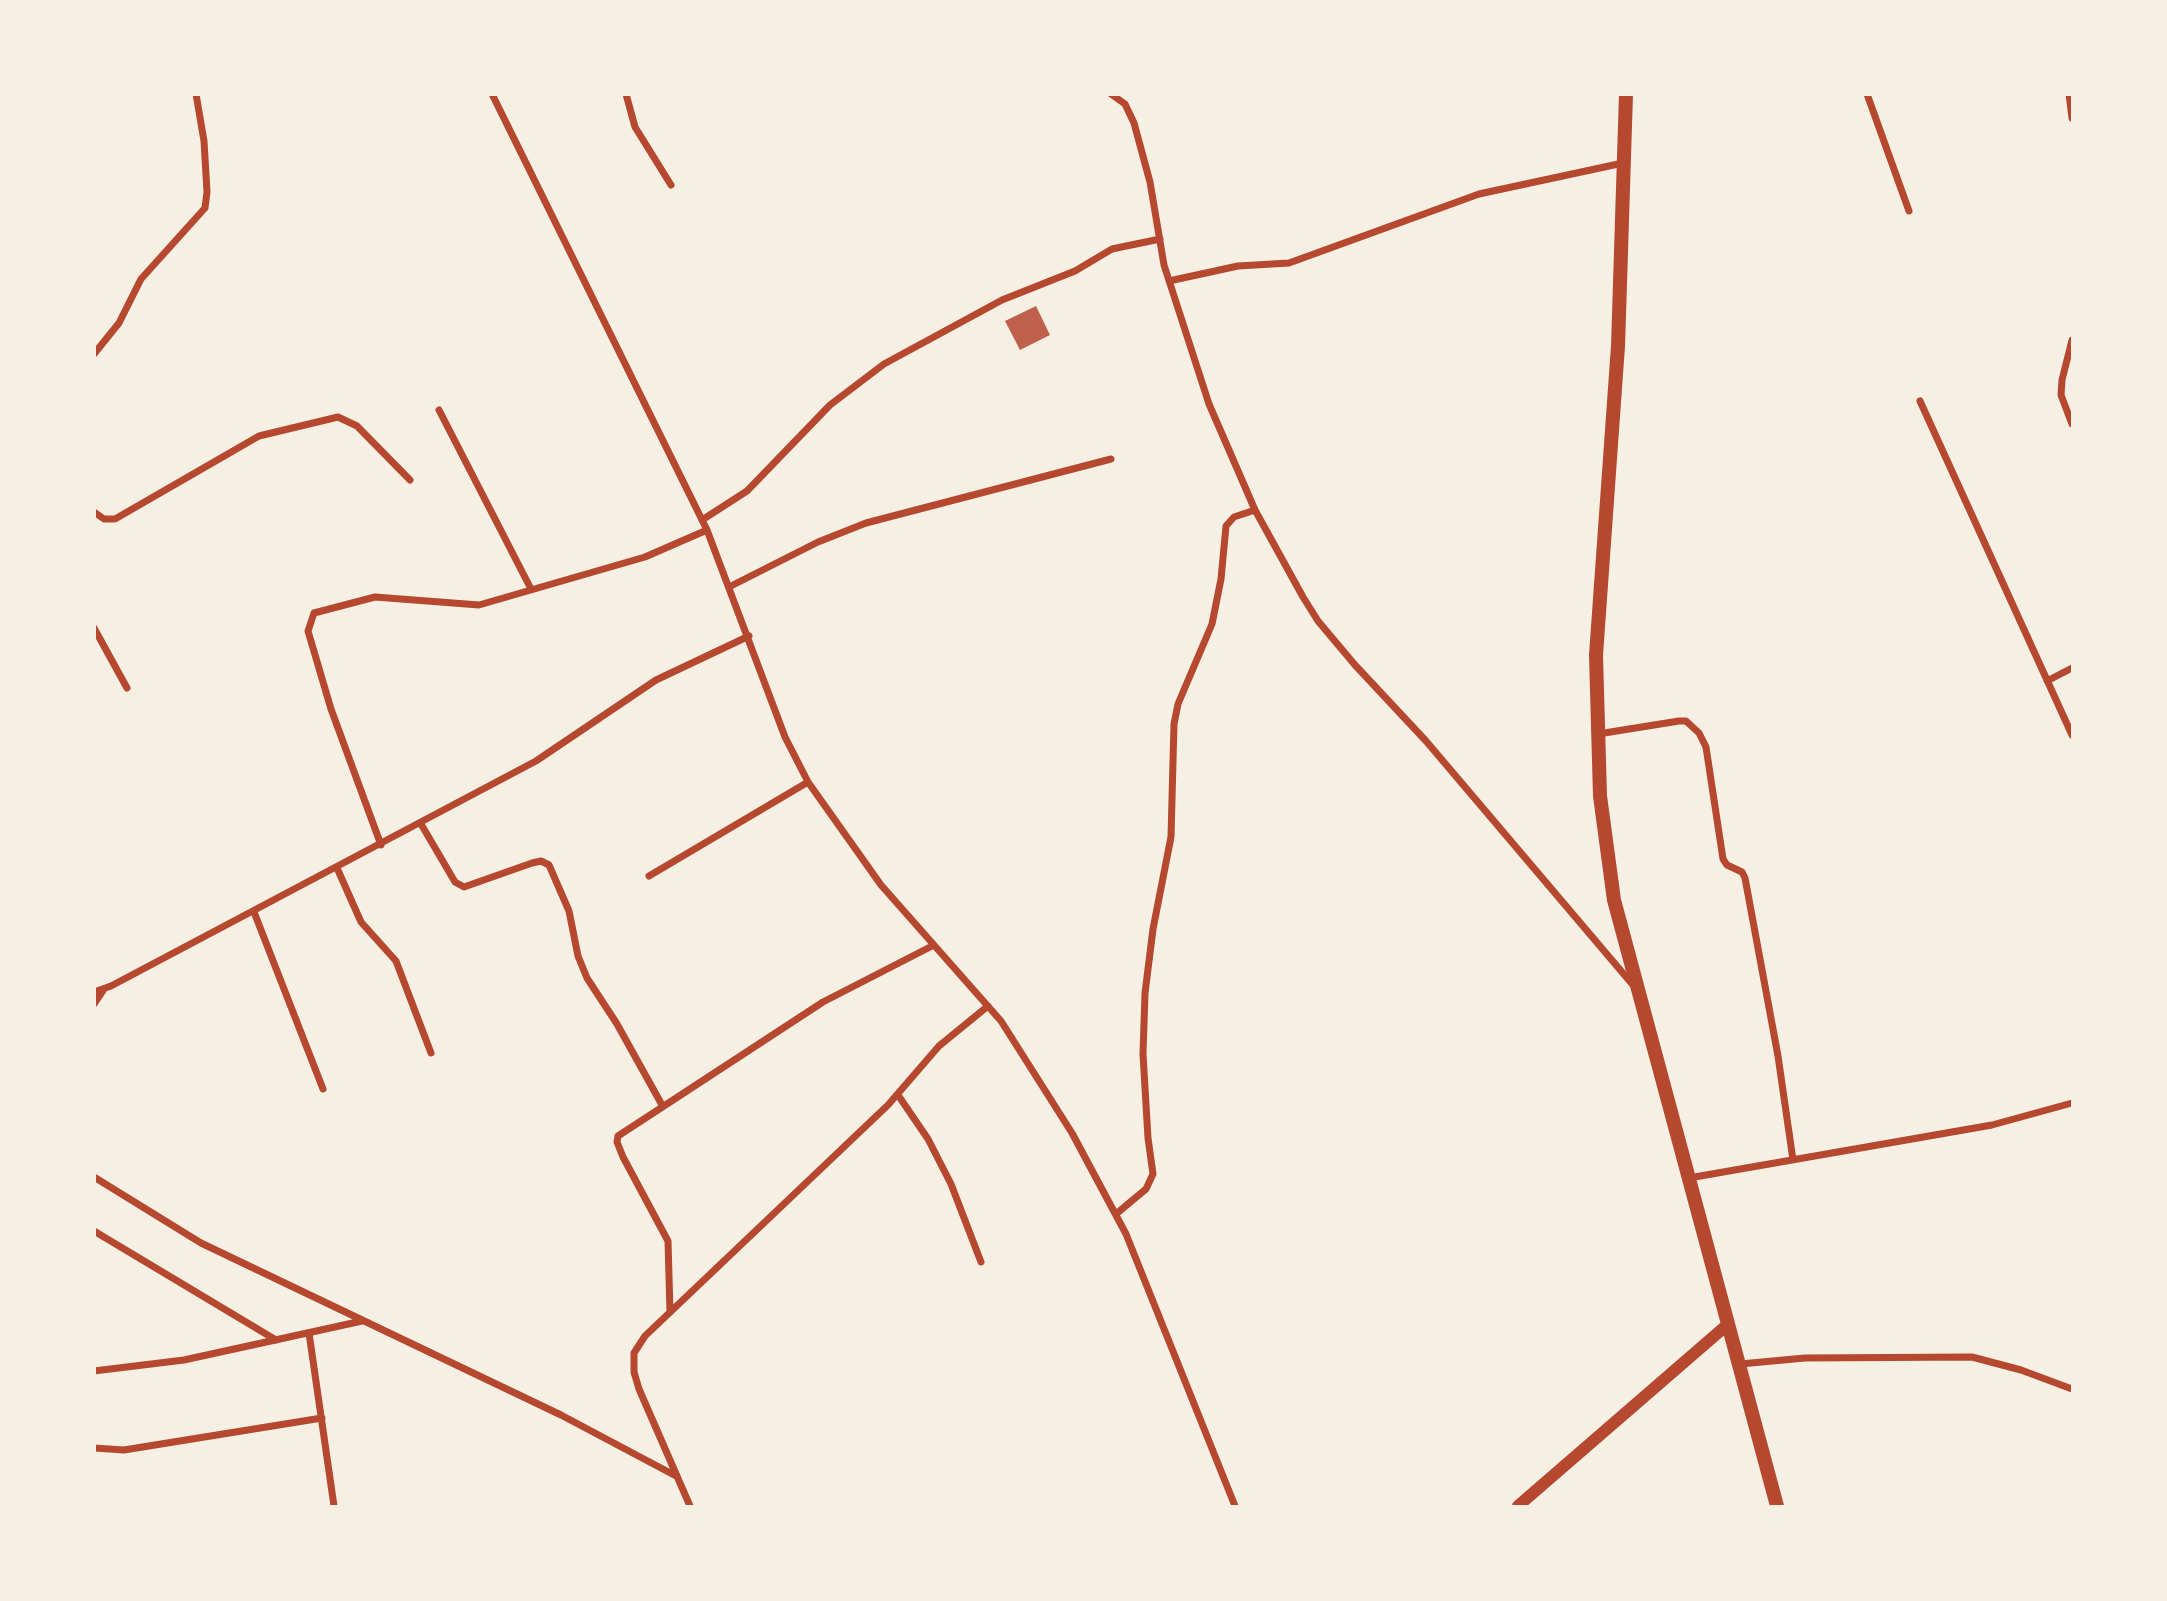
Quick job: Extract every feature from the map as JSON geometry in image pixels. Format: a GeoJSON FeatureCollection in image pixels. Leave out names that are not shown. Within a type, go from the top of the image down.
{"type":"FeatureCollection","features":[{"type":"Feature","properties":{"kind":"main road"},"geometry":{"type":"LineString","coordinates":[[1630,95],[1624,163],[1618,346],[1595,655],[1600,796],[1614,900],[1777,1507]]}},
{"type":"Feature","properties":{"kind":"street"},"geometry":{"type":"LineString","coordinates":[[94,354],[119,323],[141,279],[205,208],[207,192],[204,141],[196,94]]}},
{"type":"Feature","properties":{"kind":"street"},"geometry":{"type":"LineString","coordinates":[[492,94],[702,520],[749,636],[785,737],[808,782],[881,885],[988,1006],[1072,1133],[1116,1214],[1153,1299],[1235,1507]]}},
{"type":"Feature","properties":{"kind":"street"},"geometry":{"type":"LineString","coordinates":[[626,94],[635,127],[671,185]]}},
{"type":"Feature","properties":{"kind":"street"},"geometry":{"type":"LineString","coordinates":[[1111,94],[1125,104],[1134,123],[1150,183],[1169,281],[1209,404],[1255,510],[1318,621],[1426,741],[1638,990]]}},
{"type":"Feature","properties":{"kind":"street"},"geometry":{"type":"LineString","coordinates":[[1867,94],[1909,211]]}},
{"type":"Feature","properties":{"kind":"street"},"geometry":{"type":"LineString","coordinates":[[2069,94],[2073,118]]}},
{"type":"Feature","properties":{"kind":"street"},"geometry":{"type":"LineString","coordinates":[[1169,281],[1238,266],[1289,262],[1479,194],[1624,163]]}},
{"type":"Feature","properties":{"kind":"street"},"geometry":{"type":"LineString","coordinates":[[702,520],[747,491],[830,405],[884,364],[1002,300],[1075,271],[1112,249],[1160,239]]}},
{"type":"Feature","properties":{"kind":"street"},"geometry":{"type":"LineString","coordinates":[[2073,340],[2062,380],[2061,395],[2073,424]]}},
{"type":"Feature","properties":{"kind":"street"},"geometry":{"type":"LineString","coordinates":[[1920,401],[2073,735]]}},
{"type":"Feature","properties":{"kind":"street"},"geometry":{"type":"LineString","coordinates":[[439,410],[531,589]]}},
{"type":"Feature","properties":{"kind":"street"},"geometry":{"type":"LineString","coordinates":[[94,512],[104,519],[115,519],[136,510],[225,453],[259,436],[338,417],[357,426],[410,481]]}},
{"type":"Feature","properties":{"kind":"street"},"geometry":{"type":"LineString","coordinates":[[729,587],[818,542],[866,523],[1111,459]]}},
{"type":"Feature","properties":{"kind":"street"},"geometry":{"type":"LineString","coordinates":[[1116,1214],[1146,1189],[1153,1174],[1147,1138],[1143,1054],[1145,993],[1153,929],[1171,837],[1174,724],[1178,704],[1212,624],[1221,579],[1226,526],[1234,517],[1255,510]]}},
{"type":"Feature","properties":{"kind":"street"},"geometry":{"type":"LineString","coordinates":[[94,526],[104,519]]}},
{"type":"Feature","properties":{"kind":"street"},"geometry":{"type":"LineString","coordinates":[[381,845],[331,709],[308,631],[309,620],[322,608],[360,599],[408,599],[470,606],[645,556],[706,530]]}},
{"type":"Feature","properties":{"kind":"street"},"geometry":{"type":"LineString","coordinates":[[94,628],[128,688]]}},
{"type":"Feature","properties":{"kind":"street"},"geometry":{"type":"LineString","coordinates":[[94,992],[254,912],[537,761],[656,680],[749,636]]}},
{"type":"Feature","properties":{"kind":"street"},"geometry":{"type":"LineString","coordinates":[[2047,681],[2073,668]]}},
{"type":"Feature","properties":{"kind":"street"},"geometry":{"type":"LineString","coordinates":[[1598,734],[1686,721],[1699,733],[1706,747],[1723,859],[1730,867],[1742,872],[1745,878],[1778,1056],[1793,1160]]}},
{"type":"Feature","properties":{"kind":"street"},"geometry":{"type":"LineString","coordinates":[[649,876],[808,782]]}},
{"type":"Feature","properties":{"kind":"street"},"geometry":{"type":"LineString","coordinates":[[421,824],[455,882],[464,887],[532,863],[541,861],[549,865],[569,911],[578,956],[587,978],[617,1024],[662,1105]]}},
{"type":"Feature","properties":{"kind":"street"},"geometry":{"type":"LineString","coordinates":[[337,868],[361,922],[396,961],[431,1053]]}},
{"type":"Feature","properties":{"kind":"street"},"geometry":{"type":"LineString","coordinates":[[254,912],[323,1089]]}},
{"type":"Feature","properties":{"kind":"street"},"geometry":{"type":"LineString","coordinates":[[670,1312],[668,1241],[617,1142],[621,1132],[823,1002],[934,945]]}},
{"type":"Feature","properties":{"kind":"street"},"geometry":{"type":"LineString","coordinates":[[94,1004],[104,989]]}},
{"type":"Feature","properties":{"kind":"street"},"geometry":{"type":"LineString","coordinates":[[690,1507],[654,1429],[634,1372],[634,1353],[645,1336],[898,1095],[939,1046],[988,1006]]}},
{"type":"Feature","properties":{"kind":"street"},"geometry":{"type":"LineString","coordinates":[[898,1095],[928,1139],[951,1184],[981,1262]]}},
{"type":"Feature","properties":{"kind":"street"},"geometry":{"type":"LineString","coordinates":[[1689,1178],[1992,1125],[2050,1112],[2073,1103]]}},
{"type":"Feature","properties":{"kind":"street"},"geometry":{"type":"LineString","coordinates":[[94,1177],[201,1243],[561,1415],[676,1476]]}},
{"type":"Feature","properties":{"kind":"street"},"geometry":{"type":"LineString","coordinates":[[94,1231],[276,1339]]}},
{"type":"Feature","properties":{"kind":"street"},"geometry":{"type":"LineString","coordinates":[[95,1370],[184,1360],[362,1321]]}},
{"type":"Feature","properties":{"kind":"street"},"geometry":{"type":"LineString","coordinates":[[1518,1507],[1727,1325]]}},
{"type":"Feature","properties":{"kind":"street"},"geometry":{"type":"LineString","coordinates":[[309,1332],[334,1507]]}},
{"type":"Feature","properties":{"kind":"street"},"geometry":{"type":"LineString","coordinates":[[1740,1364],[1828,1357],[1972,1357],[2021,1370],[2073,1389]]}},
{"type":"Feature","properties":{"kind":"street"},"geometry":{"type":"LineString","coordinates":[[94,1448],[124,1450],[322,1418]]}},
{"type":"Feature","properties":{"kind":"building"},"geometry":{"type":"Polygon","coordinates":[[[1036,306],[1050,335],[1020,350],[1005,321],[1036,306]]]}}]}
